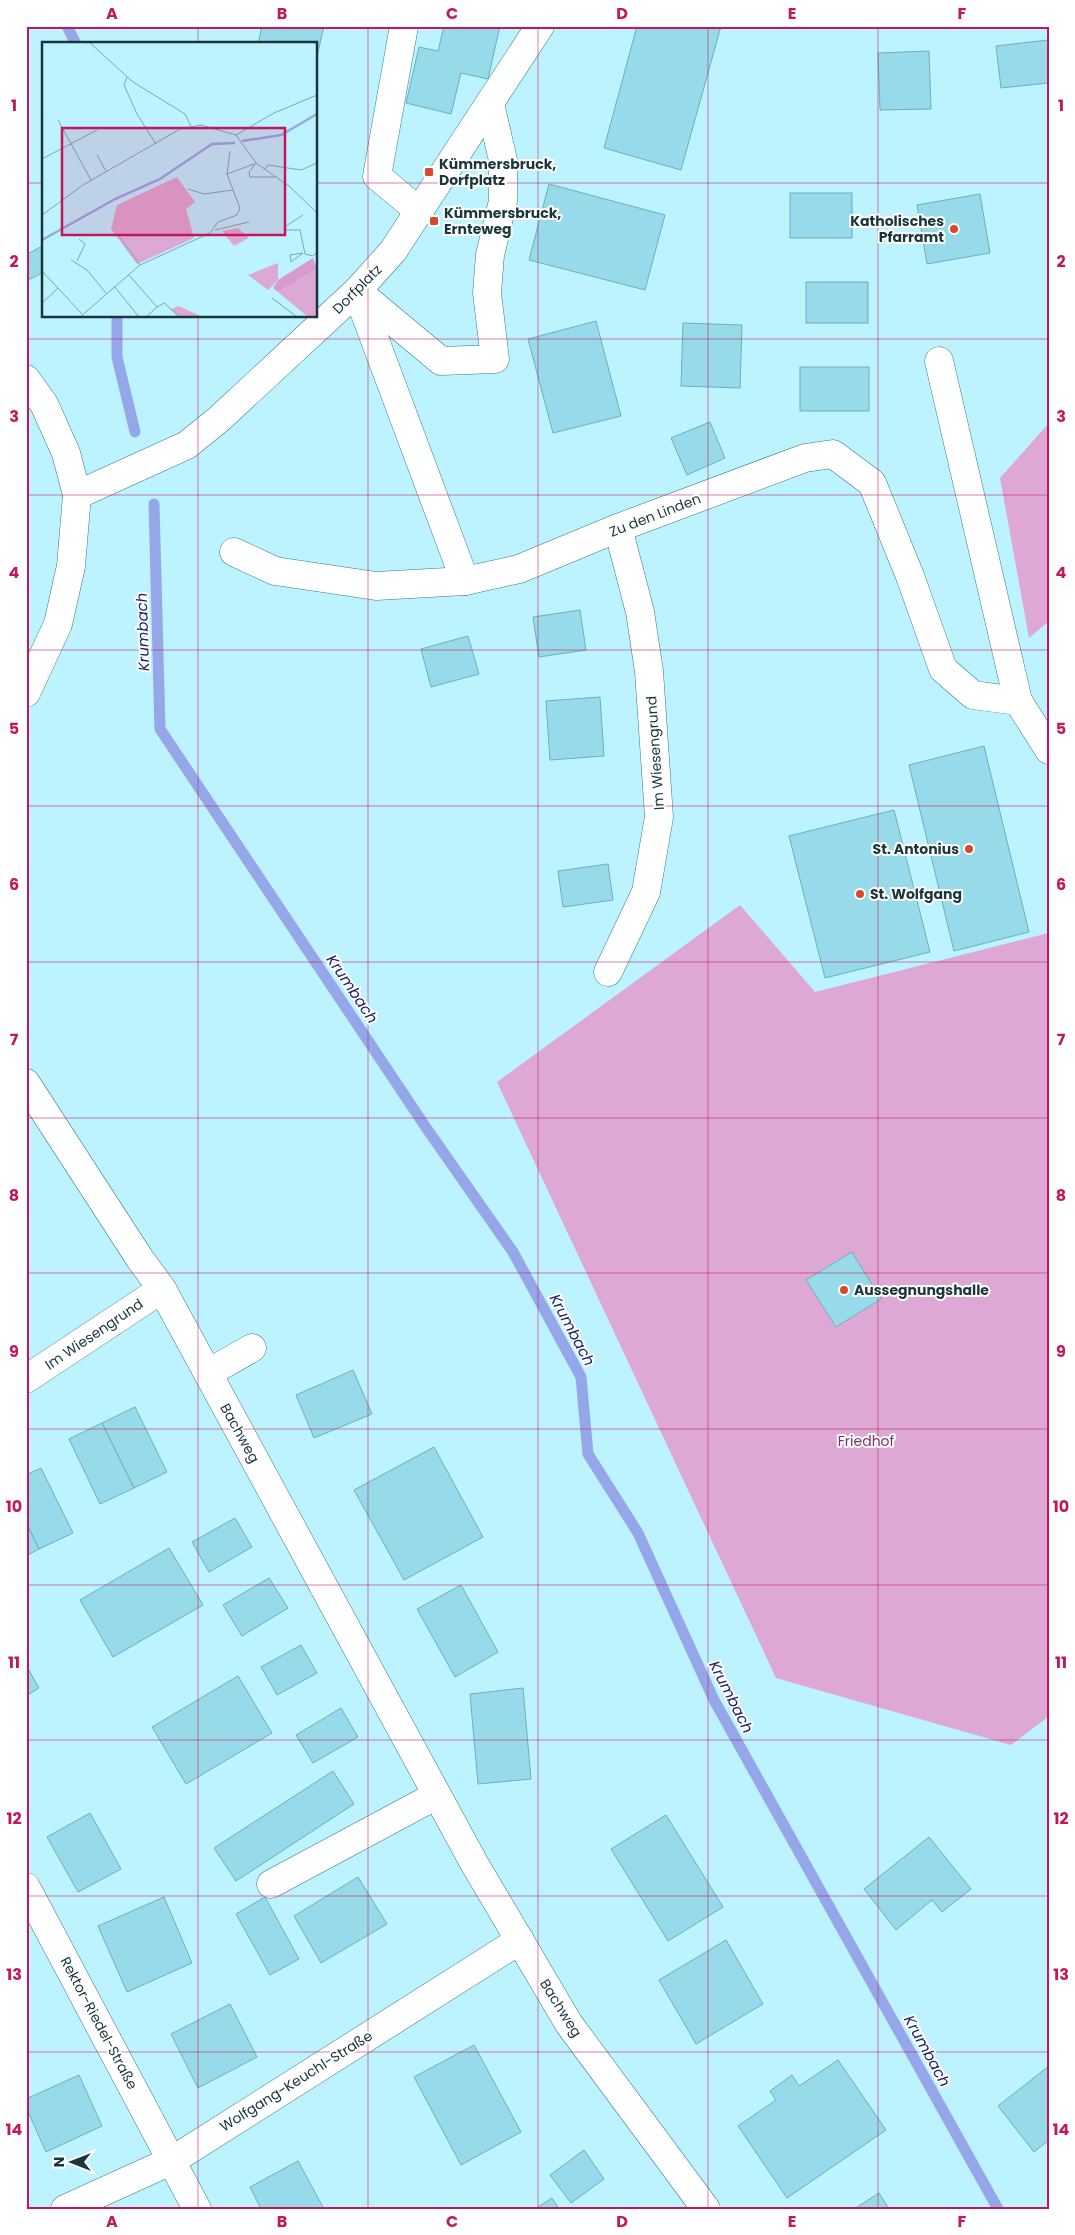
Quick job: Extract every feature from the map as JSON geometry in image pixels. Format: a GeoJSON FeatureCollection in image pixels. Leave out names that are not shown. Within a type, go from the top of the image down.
{"type":"FeatureCollection","features":[{"type":"Feature","properties":{"kind":"street"},"geometry":{"type":"LineString","coordinates":[[404,26],[377,176],[420,212]]}},
{"type":"Feature","properties":{"kind":"street","name":"Dorfplatz"},"geometry":{"type":"LineString","coordinates":[[77,495],[187,445],[218,419],[357,291],[393,251],[420,212],[540,26]]}},
{"type":"Feature","properties":{"kind":"street"},"geometry":{"type":"LineString","coordinates":[[357,291],[441,361],[495,359],[487,293],[490,255],[503,201],[503,160],[490,104]]}},
{"type":"Feature","properties":{"kind":"street"},"geometry":{"type":"LineString","coordinates":[[357,291],[465,581]]}},
{"type":"Feature","properties":{"kind":"street"},"geometry":{"type":"LineString","coordinates":[[939,361],[1018,701],[1049,750]]}},
{"type":"Feature","properties":{"kind":"street"},"geometry":{"type":"LineString","coordinates":[[26,379],[48,412],[66,453],[77,495],[71,566],[58,624],[26,693]]}},
{"type":"Feature","properties":{"kind":"street","name":"Zu den Linden"},"geometry":{"type":"LineString","coordinates":[[234,552],[275,571],[376,586],[465,581],[519,569],[618,528],[805,458],[833,454],[872,482],[910,576],[943,669],[973,695],[1018,701]]}},
{"type":"Feature","properties":{"kind":"street","name":"Im Wiesengrund"},"geometry":{"type":"LineString","coordinates":[[608,972],[646,892],[659,817],[645,646],[638,602],[618,528]]}},
{"type":"Feature","properties":{"kind":"street","name":"Bachweg"},"geometry":{"type":"LineString","coordinates":[[26,1082],[140,1260],[162,1289],[474,1863],[569,2024],[706,2209]]}},
{"type":"Feature","properties":{"kind":"street","name":"Im Wiesengrund"},"geometry":{"type":"LineString","coordinates":[[26,1379],[162,1289]]}},
{"type":"Feature","properties":{"kind":"street"},"geometry":{"type":"LineString","coordinates":[[208,1374],[252,1348]]}},
{"type":"Feature","properties":{"kind":"street"},"geometry":{"type":"LineString","coordinates":[[271,1884],[437,1795]]}},
{"type":"Feature","properties":{"kind":"street","name":"Rektor-Riedel-Straße"},"geometry":{"type":"LineString","coordinates":[[26,1887],[173,2160],[197,2209]]}},
{"type":"Feature","properties":{"kind":"street","name":"Wolfgang-Keuchl-Straße"},"geometry":{"type":"LineString","coordinates":[[65,2209],[173,2160],[520,1940]]}},
{"type":"Feature","properties":{"kind":"green space"},"geometry":{"type":"Polygon","coordinates":[[[1049,423],[1049,621],[1029,638],[1000,478],[1049,423]]]}},
{"type":"Feature","properties":{"kind":"green space","name":"Friedhof"},"geometry":{"type":"Polygon","coordinates":[[[740,905],[815,992],[1049,933],[1049,1716],[1011,1745],[776,1678],[497,1082],[740,905]]]}},
{"type":"Feature","properties":{"kind":"building"},"geometry":{"type":"Polygon","coordinates":[[[262,26],[324,26],[318,52],[318,42],[258,42],[262,26]]]}},
{"type":"Feature","properties":{"kind":"building"},"geometry":{"type":"Polygon","coordinates":[[[444,26],[500,26],[488,79],[461,73],[451,114],[406,103],[419,47],[438,51],[444,26]]]}},
{"type":"Feature","properties":{"kind":"building"},"geometry":{"type":"Polygon","coordinates":[[[637,26],[721,26],[681,170],[604,148],[637,26]]]}},
{"type":"Feature","properties":{"kind":"building"},"geometry":{"type":"Polygon","coordinates":[[[1048,40],[1049,83],[1001,88],[996,46],[1048,40]]]}},
{"type":"Feature","properties":{"kind":"building"},"geometry":{"type":"Polygon","coordinates":[[[929,51],[931,109],[880,110],[878,53],[929,51]]]}},
{"type":"Feature","properties":{"kind":"building"},"geometry":{"type":"Polygon","coordinates":[[[549,184],[665,215],[645,290],[529,260],[549,184]]]}},
{"type":"Feature","properties":{"kind":"building"},"geometry":{"type":"Polygon","coordinates":[[[790,193],[852,193],[852,238],[790,238],[790,193]]]}},
{"type":"Feature","properties":{"kind":"building","name":"Katholisches Pfarramt"},"geometry":{"type":"Polygon","coordinates":[[[980,194],[990,253],[927,264],[917,205],[980,194]]]}},
{"type":"Feature","properties":{"kind":"building"},"geometry":{"type":"Polygon","coordinates":[[[42,246],[42,273],[26,281],[26,255],[42,246]]]}},
{"type":"Feature","properties":{"kind":"building"},"geometry":{"type":"Polygon","coordinates":[[[806,282],[868,282],[868,323],[806,323],[806,282]]]}},
{"type":"Feature","properties":{"kind":"building"},"geometry":{"type":"Polygon","coordinates":[[[596,321],[621,416],[553,433],[528,339],[596,321]]]}},
{"type":"Feature","properties":{"kind":"building"},"geometry":{"type":"Polygon","coordinates":[[[683,323],[742,325],[740,388],[681,386],[683,323]]]}},
{"type":"Feature","properties":{"kind":"building"},"geometry":{"type":"Polygon","coordinates":[[[800,367],[869,367],[869,411],[800,411],[800,367]]]}},
{"type":"Feature","properties":{"kind":"building"},"geometry":{"type":"Polygon","coordinates":[[[710,422],[725,458],[687,475],[671,438],[710,422]]]}},
{"type":"Feature","properties":{"kind":"building"},"geometry":{"type":"Polygon","coordinates":[[[580,610],[586,650],[539,657],[533,617],[580,610]]]}},
{"type":"Feature","properties":{"kind":"building"},"geometry":{"type":"Polygon","coordinates":[[[468,636],[479,674],[431,687],[421,649],[468,636]]]}},
{"type":"Feature","properties":{"kind":"building"},"geometry":{"type":"Polygon","coordinates":[[[600,697],[604,756],[550,760],[546,701],[600,697]]]}},
{"type":"Feature","properties":{"kind":"building","name":"St. Antonius"},"geometry":{"type":"Polygon","coordinates":[[[984,746],[1029,932],[954,951],[909,765],[984,746]]]}},
{"type":"Feature","properties":{"kind":"building","name":"St. Wolfgang"},"geometry":{"type":"Polygon","coordinates":[[[894,810],[930,952],[825,978],[789,836],[894,810]]]}},
{"type":"Feature","properties":{"kind":"building"},"geometry":{"type":"Polygon","coordinates":[[[608,864],[613,900],[563,907],[558,871],[608,864]]]}},
{"type":"Feature","properties":{"kind":"building","name":"Aussegnungshalle"},"geometry":{"type":"Polygon","coordinates":[[[852,1252],[881,1299],[836,1327],[806,1280],[852,1252]]]}},
{"type":"Feature","properties":{"kind":"building"},"geometry":{"type":"Polygon","coordinates":[[[353,1370],[372,1414],[314,1438],[296,1395],[353,1370]]]}},
{"type":"Feature","properties":{"kind":"building"},"geometry":{"type":"Polygon","coordinates":[[[135,1407],[167,1472],[134,1488],[102,1423],[135,1407]]]}},
{"type":"Feature","properties":{"kind":"building"},"geometry":{"type":"Polygon","coordinates":[[[102,1423],[134,1488],[100,1504],[69,1439],[102,1423]]]}},
{"type":"Feature","properties":{"kind":"building"},"geometry":{"type":"Polygon","coordinates":[[[434,1447],[483,1537],[404,1580],[354,1490],[434,1447]]]}},
{"type":"Feature","properties":{"kind":"building"},"geometry":{"type":"Polygon","coordinates":[[[41,1468],[73,1533],[39,1549],[26,1522],[26,1475],[41,1468]]]}},
{"type":"Feature","properties":{"kind":"building"},"geometry":{"type":"Polygon","coordinates":[[[235,1518],[252,1547],[209,1572],[192,1542],[235,1518]]]}},
{"type":"Feature","properties":{"kind":"building"},"geometry":{"type":"Polygon","coordinates":[[[26,1522],[39,1549],[26,1556],[26,1522]]]}},
{"type":"Feature","properties":{"kind":"building"},"geometry":{"type":"Polygon","coordinates":[[[169,1548],[203,1605],[113,1657],[80,1600],[169,1548]]]}},
{"type":"Feature","properties":{"kind":"building"},"geometry":{"type":"Polygon","coordinates":[[[269,1578],[288,1608],[242,1636],[223,1605],[269,1578]]]}},
{"type":"Feature","properties":{"kind":"building"},"geometry":{"type":"Polygon","coordinates":[[[461,1585],[498,1652],[455,1677],[417,1609],[461,1585]]]}},
{"type":"Feature","properties":{"kind":"building"},"geometry":{"type":"Polygon","coordinates":[[[301,1645],[317,1673],[277,1695],[261,1667],[301,1645]]]}},
{"type":"Feature","properties":{"kind":"building"},"geometry":{"type":"Polygon","coordinates":[[[26,1665],[39,1688],[26,1696],[26,1665]]]}},
{"type":"Feature","properties":{"kind":"building"},"geometry":{"type":"Polygon","coordinates":[[[238,1676],[272,1733],[186,1784],[152,1727],[238,1676]]]}},
{"type":"Feature","properties":{"kind":"building"},"geometry":{"type":"Polygon","coordinates":[[[523,1688],[531,1779],[478,1784],[470,1694],[523,1688]]]}},
{"type":"Feature","properties":{"kind":"building"},"geometry":{"type":"Polygon","coordinates":[[[341,1708],[358,1737],[313,1763],[296,1735],[341,1708]]]}},
{"type":"Feature","properties":{"kind":"building"},"geometry":{"type":"Polygon","coordinates":[[[333,1771],[354,1804],[236,1881],[214,1848],[333,1771]]]}},
{"type":"Feature","properties":{"kind":"building"},"geometry":{"type":"Polygon","coordinates":[[[90,1813],[121,1869],[78,1892],[47,1837],[90,1813]]]}},
{"type":"Feature","properties":{"kind":"building"},"geometry":{"type":"Polygon","coordinates":[[[666,1815],[723,1907],[668,1941],[611,1849],[666,1815]]]}},
{"type":"Feature","properties":{"kind":"building"},"geometry":{"type":"Polygon","coordinates":[[[929,1837],[971,1889],[942,1912],[932,1900],[896,1930],[864,1889],[929,1837]]]}},
{"type":"Feature","properties":{"kind":"building"},"geometry":{"type":"Polygon","coordinates":[[[358,1877],[387,1924],[321,1963],[294,1916],[358,1877]]]}},
{"type":"Feature","properties":{"kind":"building"},"geometry":{"type":"Polygon","coordinates":[[[164,1897],[192,1963],[127,1992],[98,1926],[164,1897]]]}},
{"type":"Feature","properties":{"kind":"building"},"geometry":{"type":"Polygon","coordinates":[[[265,1897],[299,1959],[270,1975],[236,1914],[265,1897]]]}},
{"type":"Feature","properties":{"kind":"building"},"geometry":{"type":"Polygon","coordinates":[[[726,1940],[763,2004],[696,2044],[659,1980],[726,1940]]]}},
{"type":"Feature","properties":{"kind":"building"},"geometry":{"type":"Polygon","coordinates":[[[230,2004],[257,2057],[198,2088],[171,2034],[230,2004]]]}},
{"type":"Feature","properties":{"kind":"building"},"geometry":{"type":"Polygon","coordinates":[[[474,2045],[521,2132],[461,2165],[414,2077],[474,2045]]]}},
{"type":"Feature","properties":{"kind":"building"},"geometry":{"type":"Polygon","coordinates":[[[838,2060],[886,2130],[787,2198],[738,2126],[776,2100],[770,2091],[792,2075],[799,2086],[838,2060]]]}},
{"type":"Feature","properties":{"kind":"building"},"geometry":{"type":"Polygon","coordinates":[[[1049,2066],[1049,2140],[1034,2152],[998,2106],[1049,2066]]]}},
{"type":"Feature","properties":{"kind":"building"},"geometry":{"type":"Polygon","coordinates":[[[79,2075],[102,2126],[46,2152],[26,2107],[26,2099],[79,2075]]]}},
{"type":"Feature","properties":{"kind":"building"},"geometry":{"type":"Polygon","coordinates":[[[584,2150],[604,2179],[571,2203],[550,2175],[584,2150]]]}},
{"type":"Feature","properties":{"kind":"building"},"geometry":{"type":"Polygon","coordinates":[[[298,2161],[324,2209],[261,2209],[250,2187],[298,2161]]]}},
{"type":"Feature","properties":{"kind":"building"},"geometry":{"type":"Polygon","coordinates":[[[879,2193],[889,2209],[854,2209],[879,2193]]]}},
{"type":"Feature","properties":{"kind":"building"},"geometry":{"type":"Polygon","coordinates":[[[552,2198],[559,2209],[535,2209],[552,2198]]]}},
{"type":"Feature","properties":{"kind":"waterway","name":"Krumbach"},"geometry":{"type":"LineString","coordinates":[[67,26],[75,42]]}},
{"type":"Feature","properties":{"kind":"waterway","name":"Krumbach"},"geometry":{"type":"LineString","coordinates":[[117,318],[117,357],[135,432]]}},
{"type":"Feature","properties":{"kind":"waterway","name":"Krumbach"},"geometry":{"type":"LineString","coordinates":[[154,504],[160,729],[427,1129],[513,1252],[581,1377],[588,1454],[638,1533],[714,1700],[998,2209]]}},
{"type":"Feature","properties":{"kind":"place","name":"Kümmersbruck, Dorfplatz"},"geometry":{"type":"Point","coordinates":[429,172]}},
{"type":"Feature","properties":{"kind":"place","name":"Kümmersbruck, Ernteweg"},"geometry":{"type":"Point","coordinates":[434,221]}},
{"type":"Feature","properties":{"kind":"place","name":"Katholisches Pfarramt"},"geometry":{"type":"Point","coordinates":[954,229]}},
{"type":"Feature","properties":{"kind":"place","name":"St. Antonius"},"geometry":{"type":"Point","coordinates":[969,849]}},
{"type":"Feature","properties":{"kind":"place","name":"St. Wolfgang"},"geometry":{"type":"Point","coordinates":[860,894]}},
{"type":"Feature","properties":{"kind":"place","name":"Aussegnungshalle"},"geometry":{"type":"Point","coordinates":[844,1290]}}]}
